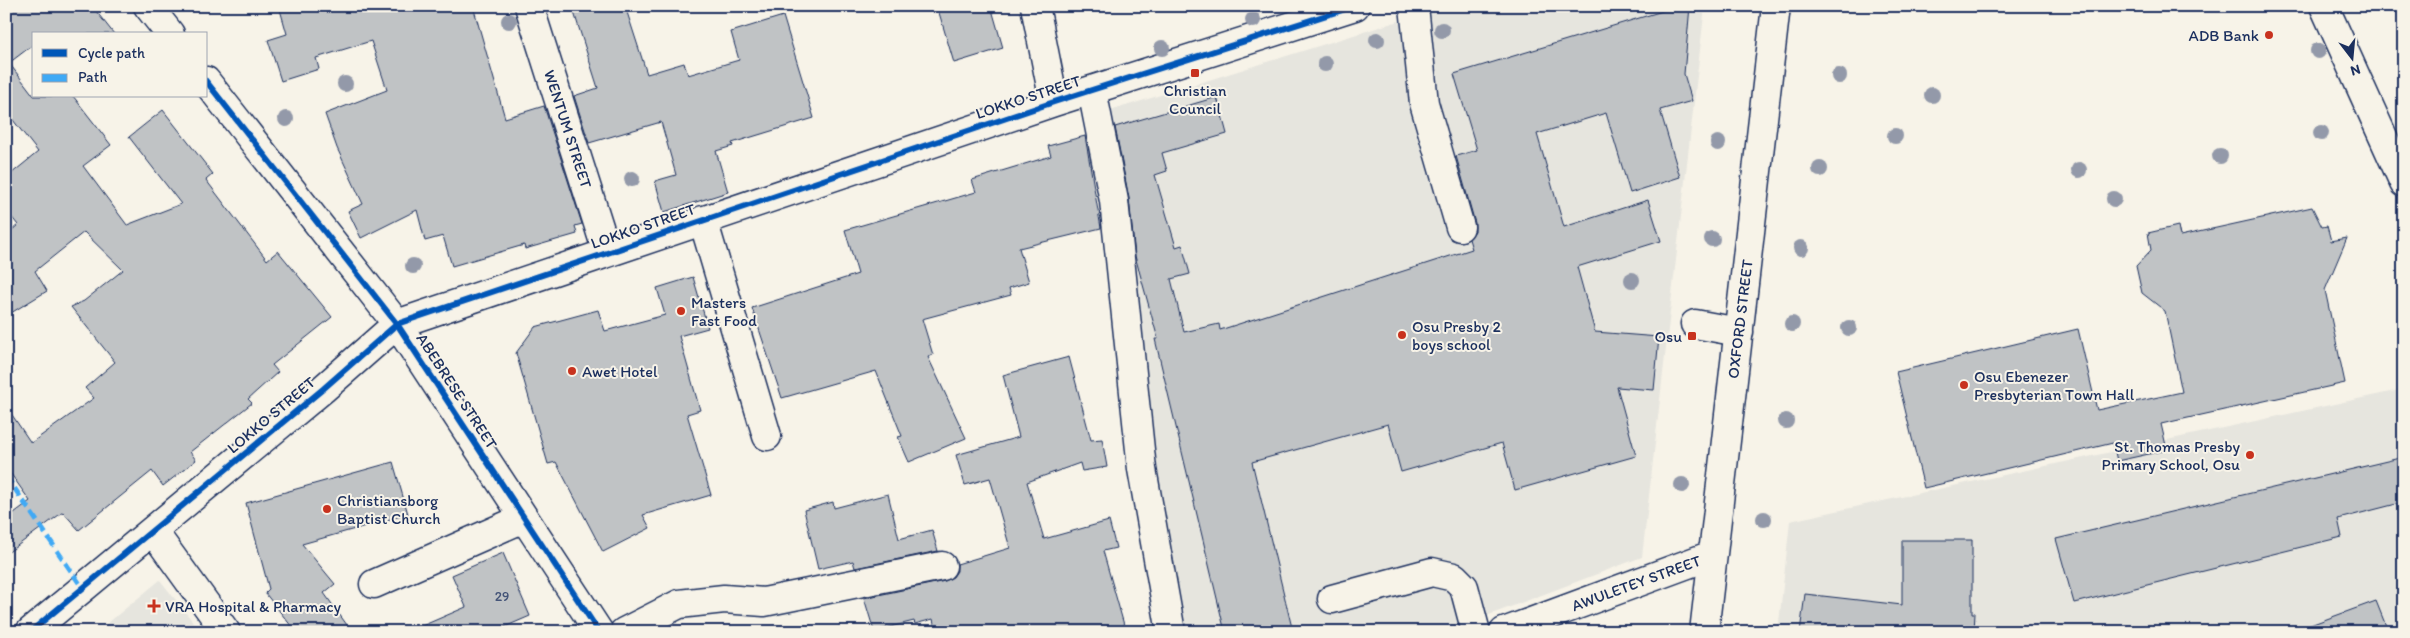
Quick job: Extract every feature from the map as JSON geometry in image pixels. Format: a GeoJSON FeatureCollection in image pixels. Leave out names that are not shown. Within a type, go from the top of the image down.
{"type":"FeatureCollection","features":[{"type":"Feature","properties":{"kind":"street"},"geometry":{"type":"LineString","coordinates":[[148,6],[168,32]]}},
{"type":"Feature","properties":{"kind":"street","name":"WENTUM STREET"},"geometry":{"type":"LineString","coordinates":[[529,6],[607,252]]}},
{"type":"Feature","properties":{"kind":"street"},"geometry":{"type":"LineString","coordinates":[[1035,6],[1054,102]]}},
{"type":"Feature","properties":{"kind":"street","name":"LOKKO STREET"},"geometry":{"type":"LineString","coordinates":[[30,632],[323,390],[397,324],[1054,102],[1355,6]]}},
{"type":"Feature","properties":{"kind":"street"},"geometry":{"type":"LineString","coordinates":[[1414,6],[1424,104],[1460,227]]}},
{"type":"Feature","properties":{"kind":"street","name":"OXFORD STREET"},"geometry":{"type":"LineString","coordinates":[[1704,632],[1776,6]]}},
{"type":"Feature","properties":{"kind":"street"},"geometry":{"type":"LineString","coordinates":[[2324,6],[2404,183]]}},
{"type":"Feature","properties":{"kind":"street","name":"ABEBRESE STREET"},"geometry":{"type":"LineString","coordinates":[[208,83],[397,324],[599,632]]}},
{"type":"Feature","properties":{"kind":"street"},"geometry":{"type":"LineString","coordinates":[[1092,90],[1114,201],[1142,469],[1171,632]]}},
{"type":"Feature","properties":{"kind":"street"},"geometry":{"type":"LineString","coordinates":[[704,220],[767,436]]}},
{"type":"Feature","properties":{"kind":"street"},"geometry":{"type":"LineString","coordinates":[[1695,324],[1739,332]]}},
{"type":"Feature","properties":{"kind":"street"},"geometry":{"type":"LineString","coordinates":[[374,584],[524,518]]}},
{"type":"Feature","properties":{"kind":"street"},"geometry":{"type":"LineString","coordinates":[[153,531],[226,632]]}},
{"type":"Feature","properties":{"kind":"street","name":"AWULETEY STREET"},"geometry":{"type":"LineString","coordinates":[[1504,632],[1712,555]]}},
{"type":"Feature","properties":{"kind":"street"},"geometry":{"type":"LineString","coordinates":[[624,632],[659,612],[693,600],[724,599],[764,602],[942,566]]}},
{"type":"Feature","properties":{"kind":"street"},"geometry":{"type":"LineString","coordinates":[[1332,599],[1432,572],[1454,577],[1464,587],[1476,632]]}},
{"type":"Feature","properties":{"kind":"shaded area","name":"Osu Presby 2 boys school"},"geometry":{"type":"Polygon","coordinates":[[[1447,6],[1705,6],[1642,557],[1444,632],[1181,632],[1103,113],[1447,6]]]}},
{"type":"Feature","properties":{"kind":"shaded area","name":"St. Thomas Presby Primary School, Osu"},"geometry":{"type":"Polygon","coordinates":[[[2404,389],[2404,632],[1778,632],[1790,521],[2404,389]]]}},
{"type":"Feature","properties":{"kind":"shaded area","name":"VRA Hospital & Pharmacy"},"geometry":{"type":"Polygon","coordinates":[[[160,580],[201,632],[97,632],[160,580]]]}},
{"type":"Feature","properties":{"kind":"building"},"geometry":{"type":"Polygon","coordinates":[[[6,6],[92,6],[112,32],[32,32],[32,46],[9,63],[32,93],[32,98],[75,98],[111,145],[83,166],[127,225],[181,204],[129,137],[163,110],[213,174],[206,180],[267,260],[278,251],[332,317],[272,365],[278,372],[248,399],[252,403],[190,452],[196,460],[163,486],[152,471],[79,530],[63,512],[6,554],[6,519],[30,501],[6,467],[6,406],[31,443],[94,398],[85,388],[115,362],[71,307],[84,301],[123,270],[84,232],[35,271],[47,291],[6,316],[6,224],[11,231],[18,225],[6,210],[6,178],[38,152],[6,111],[6,6]]]}},
{"type":"Feature","properties":{"kind":"building"},"geometry":{"type":"Polygon","coordinates":[[[279,6],[473,6],[505,118],[544,106],[582,224],[575,226],[577,234],[525,249],[524,245],[452,266],[443,236],[425,241],[417,210],[361,238],[348,211],[363,204],[337,148],[325,114],[387,90],[371,41],[316,58],[319,69],[281,81],[268,40],[287,34],[279,6]]]}},
{"type":"Feature","properties":{"kind":"building"},"geometry":{"type":"Polygon","coordinates":[[[572,6],[625,6],[647,74],[684,63],[688,75],[739,60],[731,32],[783,16],[814,118],[732,143],[733,146],[716,151],[728,192],[664,212],[655,181],[676,175],[661,122],[589,143],[574,96],[598,88],[572,6]]]}},
{"type":"Feature","properties":{"kind":"building"},"geometry":{"type":"Polygon","coordinates":[[[937,6],[991,6],[1003,48],[954,63],[937,6]]]}},
{"type":"Feature","properties":{"kind":"building"},"geometry":{"type":"Polygon","coordinates":[[[1679,6],[1690,6],[1684,74],[1692,101],[1660,110],[1680,177],[1630,193],[1606,113],[1537,134],[1564,227],[1648,200],[1661,241],[1577,267],[1595,332],[1659,337],[1654,390],[1617,387],[1636,456],[1515,490],[1502,443],[1401,472],[1388,424],[1252,462],[1293,632],[1225,632],[1155,339],[1158,339],[1135,256],[1129,198],[1115,127],[1217,97],[1227,134],[1162,153],[1167,171],[1155,175],[1176,247],[1182,245],[1190,274],[1171,279],[1184,332],[1219,324],[1220,330],[1472,249],[1469,239],[1475,231],[1475,223],[1456,156],[1477,150],[1454,74],[1679,6]]]}},
{"type":"Feature","properties":{"kind":"building"},"geometry":{"type":"Polygon","coordinates":[[[1085,136],[1101,228],[1019,248],[1029,282],[1009,288],[1011,295],[922,319],[933,355],[928,357],[966,438],[909,462],[898,437],[902,436],[876,371],[782,398],[752,308],[858,274],[845,230],[976,192],[972,180],[1051,156],[1048,146],[1085,136]]]}},
{"type":"Feature","properties":{"kind":"building"},"geometry":{"type":"Polygon","coordinates":[[[2312,207],[2322,227],[2327,226],[2331,241],[2347,238],[2325,290],[2345,383],[2161,424],[2167,450],[2117,461],[2113,443],[1924,488],[1896,372],[2078,329],[2097,410],[2182,392],[2165,311],[2142,293],[2136,266],[2151,250],[2148,233],[2178,226],[2180,236],[2312,207]]]}},
{"type":"Feature","properties":{"kind":"building"},"geometry":{"type":"Polygon","coordinates":[[[693,277],[708,328],[679,336],[700,410],[687,414],[711,495],[643,515],[650,528],[603,552],[556,462],[548,464],[516,353],[535,327],[598,310],[605,331],[665,315],[657,288],[693,277]]]}},
{"type":"Feature","properties":{"kind":"building"},"geometry":{"type":"Polygon","coordinates":[[[1069,357],[1091,440],[1102,439],[1107,467],[1082,471],[1080,463],[1027,482],[1044,539],[1109,521],[1116,548],[1103,551],[1126,632],[936,632],[933,619],[915,624],[914,621],[874,631],[864,598],[945,581],[953,577],[957,571],[957,564],[1010,548],[990,478],[965,485],[956,455],[1019,437],[1003,375],[1069,357]]]}},
{"type":"Feature","properties":{"kind":"building"},"geometry":{"type":"Polygon","coordinates":[[[2404,457],[2404,502],[2338,519],[2342,537],[2074,603],[2056,539],[2404,457]]]}},
{"type":"Feature","properties":{"kind":"building","name":"Christiansborg Baptist Church"},"geometry":{"type":"Polygon","coordinates":[[[393,462],[408,514],[302,544],[335,584],[324,593],[352,632],[296,632],[265,593],[269,589],[246,503],[393,462]]]}},
{"type":"Feature","properties":{"kind":"building"},"geometry":{"type":"Polygon","coordinates":[[[888,494],[899,539],[932,530],[938,551],[855,568],[853,561],[818,569],[804,510],[833,502],[834,508],[888,494]]]}},
{"type":"Feature","properties":{"kind":"building"},"geometry":{"type":"Polygon","coordinates":[[[1902,540],[1972,540],[1972,613],[1975,613],[1974,632],[1800,632],[1805,594],[1902,605],[1902,540]]]}},
{"type":"Feature","properties":{"kind":"building"},"geometry":{"type":"Polygon","coordinates":[[[503,553],[530,616],[493,632],[408,632],[466,607],[452,575],[503,553]]]}},
{"type":"Feature","properties":{"kind":"building"},"geometry":{"type":"Polygon","coordinates":[[[2376,601],[2386,626],[2368,632],[2302,632],[2302,628],[2376,601]]]}},
{"type":"Feature","properties":{"kind":"marked path"},"geometry":{"type":"LineString","coordinates":[[6,476],[82,587]]}},
{"type":"Feature","properties":{"kind":"cycle path"},"geometry":{"type":"LineString","coordinates":[[30,632],[323,389],[397,324],[1054,102],[1355,6]]}},
{"type":"Feature","properties":{"kind":"cycle path"},"geometry":{"type":"LineString","coordinates":[[208,84],[397,324],[599,632]]}},
{"type":"Feature","properties":{"kind":"place","name":"ADB Bank"},"geometry":{"type":"Point","coordinates":[2269,35]}},
{"type":"Feature","properties":{"kind":"place","name":"Christian Council"},"geometry":{"type":"Point","coordinates":[1195,73]}},
{"type":"Feature","properties":{"kind":"place","name":"Masters Fast Food"},"geometry":{"type":"Point","coordinates":[681,311]}},
{"type":"Feature","properties":{"kind":"place","name":"Osu Presby 2 boys school"},"geometry":{"type":"Point","coordinates":[1402,335]}},
{"type":"Feature","properties":{"kind":"place","name":"Osu"},"geometry":{"type":"Point","coordinates":[1692,336]}},
{"type":"Feature","properties":{"kind":"place","name":"Awet Hotel"},"geometry":{"type":"Point","coordinates":[572,371]}},
{"type":"Feature","properties":{"kind":"place","name":"Osu Ebenezer Presbyterian Town Hall"},"geometry":{"type":"Point","coordinates":[1964,385]}},
{"type":"Feature","properties":{"kind":"place","name":"St. Thomas Presby Primary School, Osu"},"geometry":{"type":"Point","coordinates":[2250,455]}},
{"type":"Feature","properties":{"kind":"place","name":"Christiansborg Baptist Church"},"geometry":{"type":"Point","coordinates":[327,509]}},
{"type":"Feature","properties":{"kind":"place","name":"VRA Hospital & Pharmacy"},"geometry":{"type":"Point","coordinates":[154,606]}}]}
